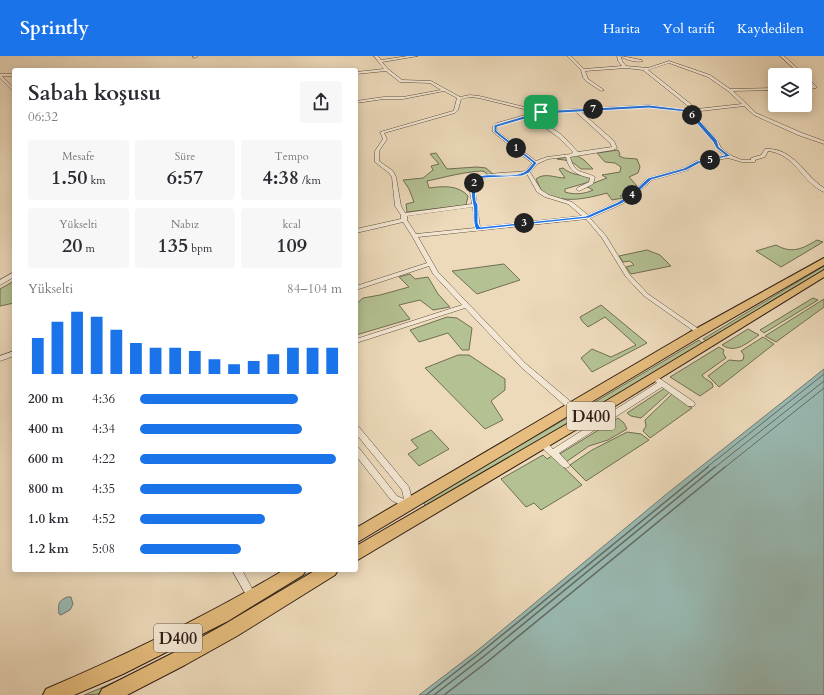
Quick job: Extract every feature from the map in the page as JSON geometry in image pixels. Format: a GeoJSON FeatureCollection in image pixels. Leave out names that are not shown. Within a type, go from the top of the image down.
{"type":"FeatureCollection","features":[{"type":"Feature","properties":{"kind":"highway","name":"D400"},"geometry":{"type":"LineString","coordinates":[[358,535],[573,408],[698,332],[824,261]]}},
{"type":"Feature","properties":{"kind":"highway","name":"D400"},"geometry":{"type":"LineString","coordinates":[[358,553],[543,444],[658,380],[824,273]]}},
{"type":"Feature","properties":{"kind":"highway"},"geometry":{"type":"LineString","coordinates":[[409,505],[419,517]]}},
{"type":"Feature","properties":{"kind":"highway","name":"D400"},"geometry":{"type":"LineString","coordinates":[[52,695],[102,675],[217,618],[295,572]]}},
{"type":"Feature","properties":{"kind":"highway","name":"D400"},"geometry":{"type":"LineString","coordinates":[[108,695],[225,634],[327,572]]}},
{"type":"Feature","properties":{"kind":"street"},"geometry":{"type":"LineString","coordinates":[[376,56],[387,70],[401,81],[431,82],[459,98],[470,96],[479,97],[541,112]]}},
{"type":"Feature","properties":{"kind":"street"},"geometry":{"type":"LineString","coordinates":[[379,61],[416,56]]}},
{"type":"Feature","properties":{"kind":"street"},"geometry":{"type":"LineString","coordinates":[[570,56],[583,70],[585,76],[592,85],[602,90]]}},
{"type":"Feature","properties":{"kind":"street"},"geometry":{"type":"LineString","coordinates":[[627,67],[620,61],[620,56],[641,61]]}},
{"type":"Feature","properties":{"kind":"street"},"geometry":{"type":"LineString","coordinates":[[782,56],[795,68]]}},
{"type":"Feature","properties":{"kind":"street"},"geometry":{"type":"LineString","coordinates":[[583,70],[627,67],[644,69],[665,62],[672,63],[709,76],[729,90],[744,105],[762,118],[824,143]]}},
{"type":"Feature","properties":{"kind":"street"},"geometry":{"type":"LineString","coordinates":[[644,69],[697,111]]}},
{"type":"Feature","properties":{"kind":"street"},"geometry":{"type":"LineString","coordinates":[[358,73],[387,70]]}},
{"type":"Feature","properties":{"kind":"street"},"geometry":{"type":"LineString","coordinates":[[0,76],[12,75]]}},
{"type":"Feature","properties":{"kind":"street"},"geometry":{"type":"LineString","coordinates":[[0,76],[12,89]]}},
{"type":"Feature","properties":{"kind":"street"},"geometry":{"type":"LineString","coordinates":[[812,83],[817,87],[812,88]]}},
{"type":"Feature","properties":{"kind":"street"},"geometry":{"type":"LineString","coordinates":[[729,90],[768,89]]}},
{"type":"Feature","properties":{"kind":"street"},"geometry":{"type":"LineString","coordinates":[[358,102],[384,98],[403,98],[445,90]]}},
{"type":"Feature","properties":{"kind":"street"},"geometry":{"type":"LineString","coordinates":[[459,98],[456,110],[454,112],[433,121],[382,132],[385,139],[377,151],[377,162],[391,172],[394,177],[398,206],[435,273],[523,365],[573,408]]}},
{"type":"Feature","properties":{"kind":"street"},"geometry":{"type":"LineString","coordinates":[[535,163],[494,129],[499,124],[541,112],[649,106],[697,111],[744,105]]}},
{"type":"Feature","properties":{"kind":"street"},"geometry":{"type":"LineString","coordinates":[[478,229],[476,223],[475,205],[473,201],[473,185],[476,180],[484,176],[521,175],[528,172],[535,163],[547,158],[615,148],[612,142],[576,110]]}},
{"type":"Feature","properties":{"kind":"street"},"geometry":{"type":"LineString","coordinates":[[689,111],[716,141],[717,147],[729,156],[748,162],[765,155],[765,151],[767,150],[777,150],[790,157],[813,183],[824,190]]}},
{"type":"Feature","properties":{"kind":"street"},"geometry":{"type":"LineString","coordinates":[[530,115],[560,136],[575,150],[575,154]]}},
{"type":"Feature","properties":{"kind":"street"},"geometry":{"type":"LineString","coordinates":[[568,156],[572,170],[577,173],[593,176],[590,183],[579,188]]}},
{"type":"Feature","properties":{"kind":"street"},"geometry":{"type":"LineString","coordinates":[[415,236],[587,217],[620,203],[634,194],[650,179],[686,169],[698,162],[729,156]]}},
{"type":"Feature","properties":{"kind":"street"},"geometry":{"type":"LineString","coordinates":[[528,172],[539,191],[547,196],[570,203],[587,217],[601,233],[621,265],[640,290],[654,302],[698,332]]}},
{"type":"Feature","properties":{"kind":"street"},"geometry":{"type":"LineString","coordinates":[[358,230],[404,217],[475,205]]}},
{"type":"Feature","properties":{"kind":"street"},"geometry":{"type":"LineString","coordinates":[[358,287],[430,264]]}},
{"type":"Feature","properties":{"kind":"street"},"geometry":{"type":"LineString","coordinates":[[0,283],[12,275]]}},
{"type":"Feature","properties":{"kind":"street"},"geometry":{"type":"LineString","coordinates":[[358,340],[466,306]]}},
{"type":"Feature","properties":{"kind":"street"},"geometry":{"type":"LineString","coordinates":[[0,359],[12,354]]}},
{"type":"Feature","properties":{"kind":"street"},"geometry":{"type":"LineString","coordinates":[[552,453],[658,380],[691,404]]}},
{"type":"Feature","properties":{"kind":"street"},"geometry":{"type":"LineString","coordinates":[[358,431],[406,489],[409,505]]}},
{"type":"Feature","properties":{"kind":"street"},"geometry":{"type":"LineString","coordinates":[[543,444],[566,465]]}},
{"type":"Feature","properties":{"kind":"street"},"geometry":{"type":"LineString","coordinates":[[358,453],[394,498],[409,505]]}},
{"type":"Feature","properties":{"kind":"street"},"geometry":{"type":"LineString","coordinates":[[238,572],[252,597]]}},
{"type":"Feature","properties":{"kind":"green space"},"geometry":{"type":"Polygon","coordinates":[[[618,150],[620,154],[619,156],[637,159],[640,167],[638,173],[629,177],[637,186],[636,189],[620,196],[623,198],[612,200],[607,193],[574,199],[558,198],[542,192],[536,179],[543,176],[565,178],[559,169],[563,168],[573,173],[590,177],[589,182],[565,189],[565,192],[576,194],[593,190],[586,186],[607,178],[602,175],[620,172],[621,167],[615,163],[605,162],[597,153],[618,150]]]}},
{"type":"Feature","properties":{"kind":"green space"},"geometry":{"type":"Polygon","coordinates":[[[436,153],[447,169],[477,167],[486,168],[494,175],[488,175],[482,171],[427,181],[429,188],[450,187],[464,192],[468,196],[466,205],[407,212],[406,204],[414,202],[409,189],[403,180],[423,178],[433,170],[431,166],[439,164],[430,154],[436,153]]]}},
{"type":"Feature","properties":{"kind":"green space"},"geometry":{"type":"Polygon","coordinates":[[[576,155],[584,160],[593,169],[581,169],[571,161],[557,159],[576,155]]]}},
{"type":"Feature","properties":{"kind":"green space"},"geometry":{"type":"Polygon","coordinates":[[[817,240],[823,242],[781,267],[756,251],[776,245],[792,250],[807,246],[817,240]]]}},
{"type":"Feature","properties":{"kind":"green space"},"geometry":{"type":"Polygon","coordinates":[[[647,250],[660,255],[671,266],[631,274],[626,267],[634,265],[630,261],[623,262],[619,256],[647,250]]]}},
{"type":"Feature","properties":{"kind":"green space"},"geometry":{"type":"Polygon","coordinates":[[[504,264],[520,280],[477,294],[452,271],[504,264]]]}},
{"type":"Feature","properties":{"kind":"green space"},"geometry":{"type":"Polygon","coordinates":[[[824,266],[824,270],[707,341],[703,339],[824,266]]]}},
{"type":"Feature","properties":{"kind":"green space"},"geometry":{"type":"Polygon","coordinates":[[[410,274],[415,279],[428,277],[438,294],[450,307],[433,310],[420,300],[399,305],[410,319],[358,334],[358,302],[363,298],[409,287],[399,277],[410,274]]]}},
{"type":"Feature","properties":{"kind":"green space"},"geometry":{"type":"Polygon","coordinates":[[[12,282],[12,303],[0,306],[0,289],[12,282]]]}},
{"type":"Feature","properties":{"kind":"green space"},"geometry":{"type":"Polygon","coordinates":[[[813,298],[818,300],[764,333],[760,330],[813,298]]]}},
{"type":"Feature","properties":{"kind":"green space"},"geometry":{"type":"Polygon","coordinates":[[[824,299],[824,307],[776,342],[765,336],[824,299]]]}},
{"type":"Feature","properties":{"kind":"green space"},"geometry":{"type":"Polygon","coordinates":[[[601,305],[647,343],[592,372],[581,358],[592,349],[611,357],[636,345],[605,317],[588,327],[582,321],[580,317],[601,305]]]}},
{"type":"Feature","properties":{"kind":"green space"},"geometry":{"type":"Polygon","coordinates":[[[447,317],[457,318],[472,328],[469,350],[462,350],[448,333],[419,342],[410,330],[447,317]]]}},
{"type":"Feature","properties":{"kind":"green space"},"geometry":{"type":"Polygon","coordinates":[[[748,329],[759,335],[737,348],[722,345],[748,329]]]}},
{"type":"Feature","properties":{"kind":"green space"},"geometry":{"type":"Polygon","coordinates":[[[763,337],[774,344],[719,387],[708,376],[729,360],[743,360],[744,355],[741,351],[763,337]]]}},
{"type":"Feature","properties":{"kind":"green space"},"geometry":{"type":"Polygon","coordinates":[[[699,340],[703,344],[595,409],[590,405],[699,340]]]}},
{"type":"Feature","properties":{"kind":"green space"},"geometry":{"type":"Polygon","coordinates":[[[719,347],[724,350],[723,353],[726,358],[702,375],[712,383],[713,387],[700,396],[670,377],[719,347]]]}},
{"type":"Feature","properties":{"kind":"green space"},"geometry":{"type":"Polygon","coordinates":[[[458,355],[469,355],[505,379],[505,390],[491,401],[503,420],[485,429],[425,368],[458,355]]]}},
{"type":"Feature","properties":{"kind":"green space"},"geometry":{"type":"Polygon","coordinates":[[[665,388],[670,392],[641,418],[631,416],[627,413],[665,388]]]}},
{"type":"Feature","properties":{"kind":"green space"},"geometry":{"type":"Polygon","coordinates":[[[672,394],[692,408],[650,438],[643,431],[646,426],[645,420],[672,394]]]}},
{"type":"Feature","properties":{"kind":"green space"},"geometry":{"type":"Polygon","coordinates":[[[584,408],[589,412],[427,508],[423,502],[584,408]]]}},
{"type":"Feature","properties":{"kind":"green space"},"geometry":{"type":"Polygon","coordinates":[[[618,418],[624,423],[627,429],[608,440],[589,446],[566,462],[558,455],[618,418]]]}},
{"type":"Feature","properties":{"kind":"green space"},"geometry":{"type":"Polygon","coordinates":[[[431,430],[449,449],[419,466],[408,454],[418,448],[411,440],[431,430]]]}},
{"type":"Feature","properties":{"kind":"green space"},"geometry":{"type":"Polygon","coordinates":[[[627,432],[641,434],[649,440],[586,481],[570,465],[592,450],[627,432]]]}},
{"type":"Feature","properties":{"kind":"green space"},"geometry":{"type":"Polygon","coordinates":[[[543,455],[547,459],[552,456],[582,485],[541,510],[534,503],[526,507],[501,479],[543,455]]]}},
{"type":"Feature","properties":{"kind":"green space"},"geometry":{"type":"Polygon","coordinates":[[[310,572],[319,572],[152,668],[99,694],[84,695],[173,653],[310,572]]]}},
{"type":"Feature","properties":{"kind":"water"},"geometry":{"type":"Polygon","coordinates":[[[824,369],[824,695],[419,695],[478,650],[669,492],[824,369]]]}},
{"type":"Feature","properties":{"kind":"water"},"geometry":{"type":"Polygon","coordinates":[[[67,597],[71,597],[73,604],[70,610],[61,615],[59,614],[59,603],[67,597]]]}},
{"type":"Feature","properties":{"kind":"route"},"geometry":{"type":"LineString","coordinates":[[649,106],[689,111],[716,141],[717,147],[729,156],[698,162],[686,169],[650,179],[634,194],[620,203],[587,217],[478,229],[476,223],[475,205],[473,201],[473,185],[476,180],[484,176],[521,175],[528,172],[535,165],[535,163],[495,131],[495,126],[541,112],[649,106]]}}]}
